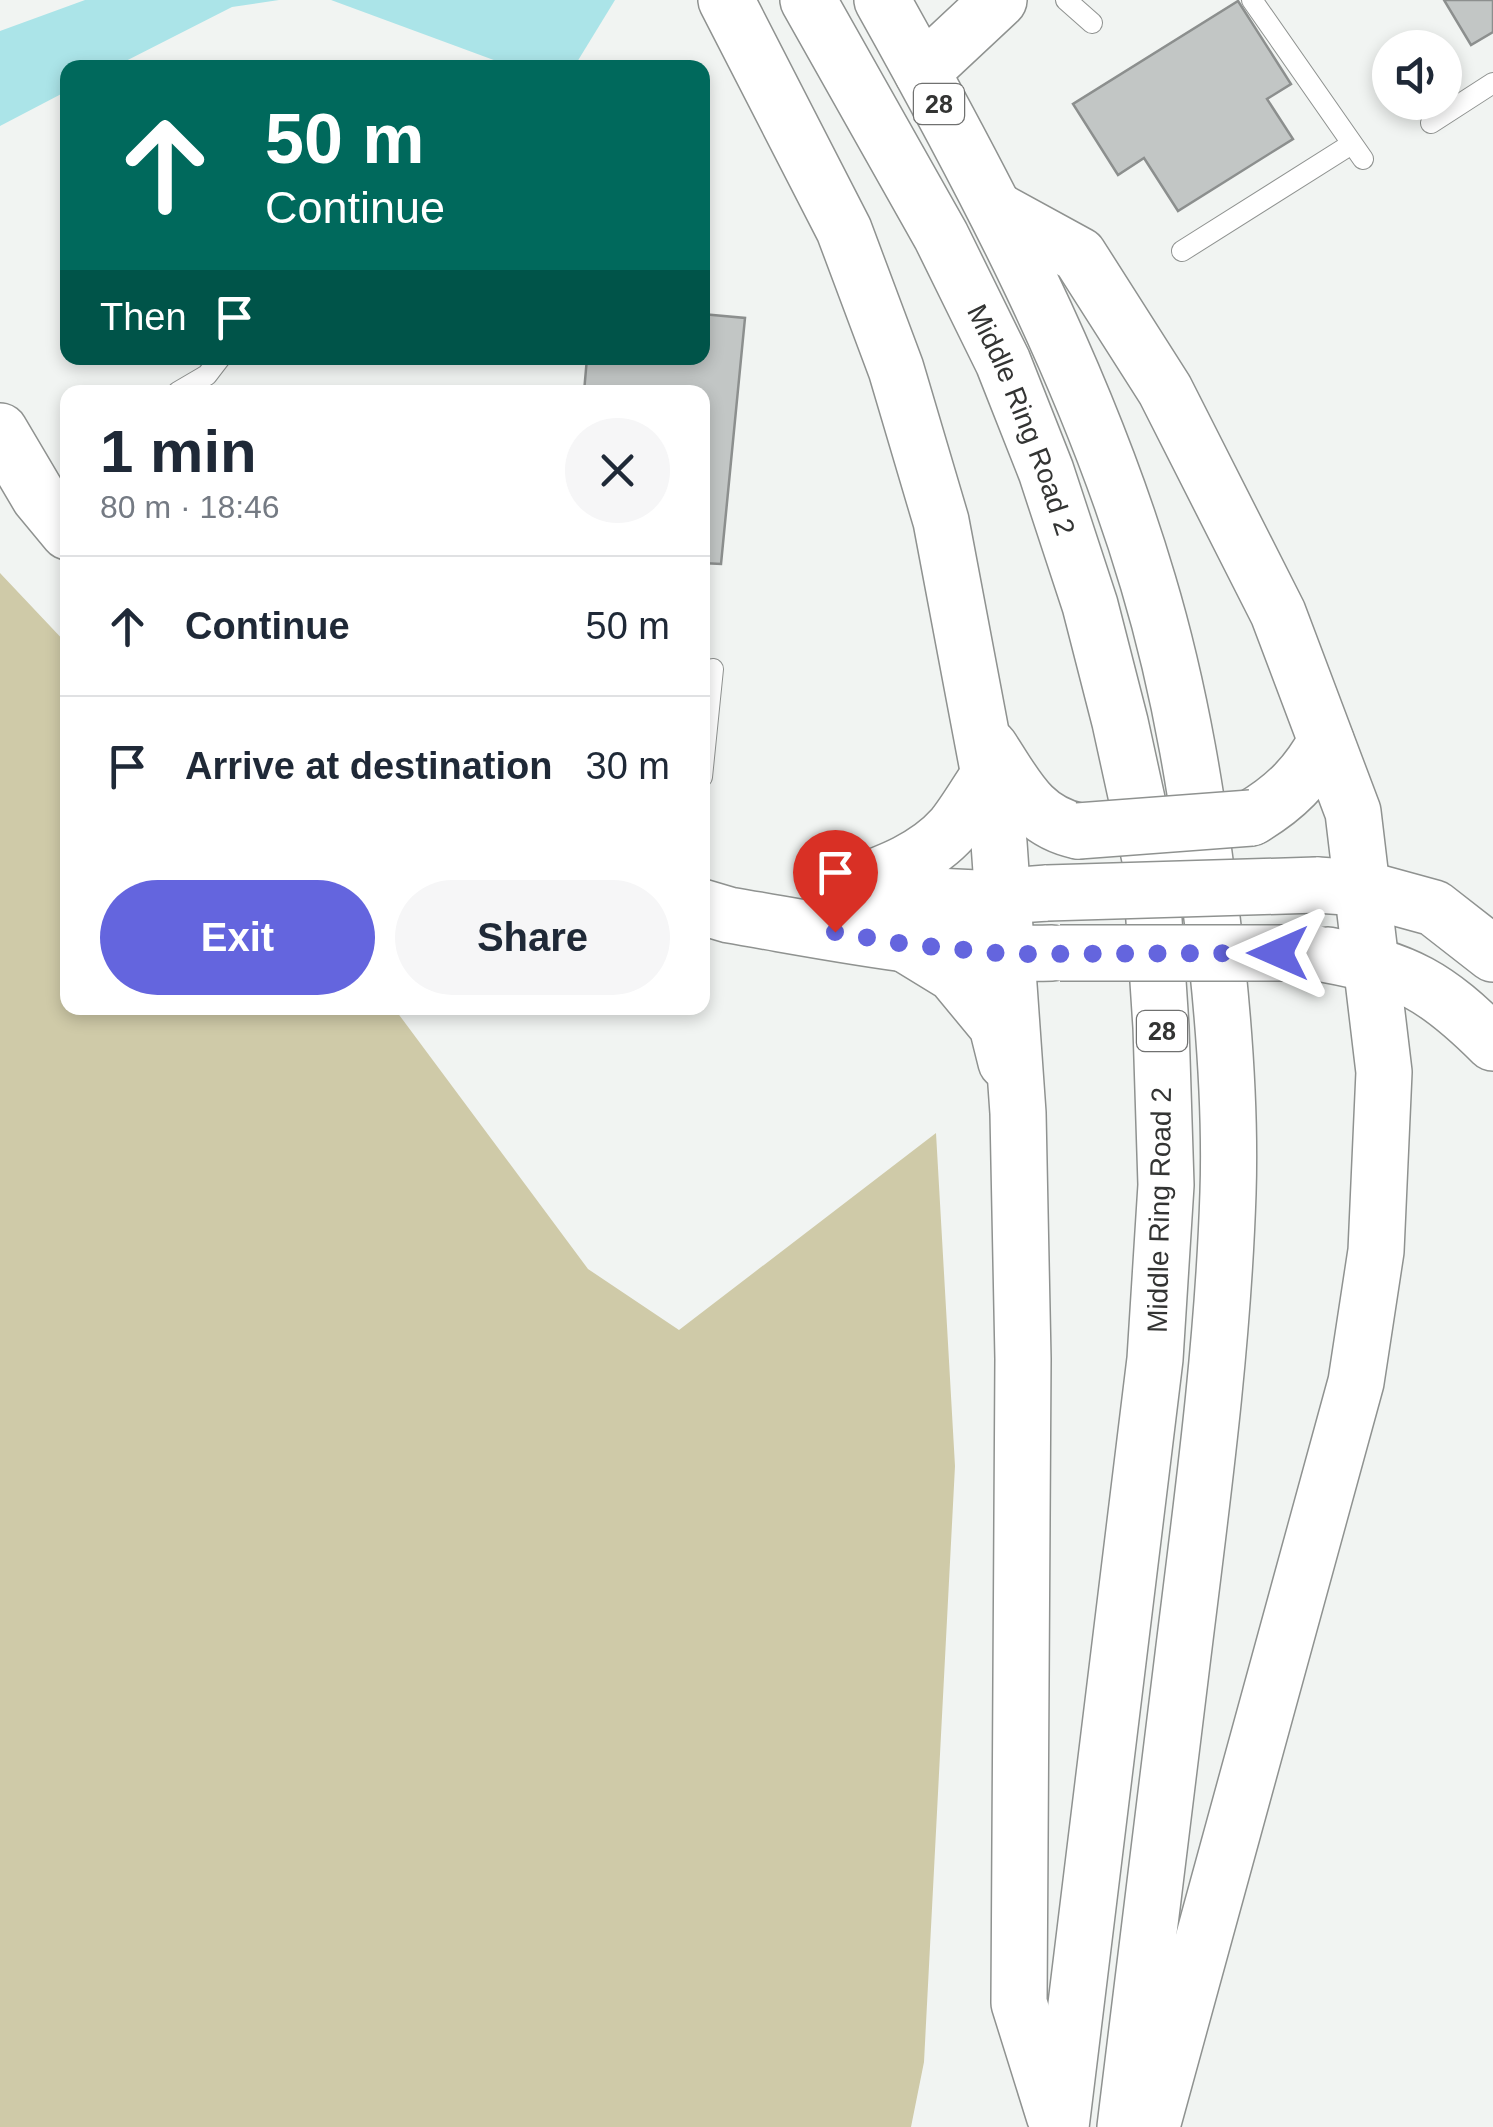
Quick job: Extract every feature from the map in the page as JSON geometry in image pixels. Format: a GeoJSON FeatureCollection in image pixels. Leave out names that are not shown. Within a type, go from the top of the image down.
{"type":"FeatureCollection","features":[{"type":"Feature","properties":{"kind":"main road"},"geometry":{"type":"LineString","coordinates":[[726,0],[844,230],[896,369],[941,521],[986,755],[1025,894],[1034,954],[1018,1113],[1023,1359],[1019,2003],[1059,2127]]}},
{"type":"Feature","properties":{"kind":"main road","name":"Middle Ring Road 2"},"geometry":{"type":"LineString","coordinates":[[808,0],[941,236],[1003,362],[1046,471],[1090,605],[1150,859],[1162,1027],[1166,1185],[1155,1359],[1059,2127]]}},
{"type":"Feature","properties":{"kind":"main road","name":"28"},"geometry":{"type":"LineString","coordinates":[[882,0],[995,210],[1054,331],[1104,450],[1148,582],[1178,693],[1197,788],[1224,1024],[1228,1188],[1218,1367],[1125,2127]]}},
{"type":"Feature","properties":{"kind":"main road"},"geometry":{"type":"LineString","coordinates":[[922,72],[999,0]]}},
{"type":"Feature","properties":{"kind":"main road"},"geometry":{"type":"LineString","coordinates":[[995,210],[1079,254],[1166,390],[1278,613],[1353,812],[1434,908],[1493,954]]}},
{"type":"Feature","properties":{"kind":"main road"},"geometry":{"type":"LineString","coordinates":[[0,431],[39,497],[60,522]]}},
{"type":"Feature","properties":{"kind":"main road"},"geometry":{"type":"LineString","coordinates":[[986,755],[1040,816],[1056,826],[1078,831],[1251,818],[1276,804],[1296,786],[1326,741]]}},
{"type":"Feature","properties":{"kind":"main road"},"geometry":{"type":"LineString","coordinates":[[834,892],[898,868],[952,828],[986,755]]}},
{"type":"Feature","properties":{"kind":"main road"},"geometry":{"type":"LineString","coordinates":[[1152,2127],[1356,1382],[1376,1251],[1384,1072],[1370,963],[1339,886],[1353,812]]}},
{"type":"Feature","properties":{"kind":"main road"},"geometry":{"type":"LineString","coordinates":[[710,888],[1025,894],[1339,886],[1434,908]]}},
{"type":"Feature","properties":{"kind":"main road"},"geometry":{"type":"LineString","coordinates":[[710,909],[905,944],[1034,954],[1314,953],[1370,963],[1412,978],[1454,1004],[1493,1043]]}},
{"type":"Feature","properties":{"kind":"main road"},"geometry":{"type":"LineString","coordinates":[[905,944],[954,974],[997,1026],[1018,1113]]}},
{"type":"Feature","properties":{"kind":"lane"},"geometry":{"type":"LineString","coordinates":[[1066,0],[1092,23]]}},
{"type":"Feature","properties":{"kind":"lane"},"geometry":{"type":"LineString","coordinates":[[1182,251],[1356,152],[1252,0]]}},
{"type":"Feature","properties":{"kind":"lane"},"geometry":{"type":"LineString","coordinates":[[1431,122],[1493,83]]}},
{"type":"Feature","properties":{"kind":"lane"},"geometry":{"type":"LineString","coordinates":[[189,385],[214,365]]}},
{"type":"Feature","properties":{"kind":"lane"},"geometry":{"type":"LineString","coordinates":[[710,686],[713,669]]}},
{"type":"Feature","properties":{"kind":"shaded area"},"geometry":{"type":"Polygon","coordinates":[[[0,573],[60,637],[60,1015],[399,1015],[588,1269],[679,1330],[936,1133],[955,1466],[924,2062],[911,2127],[0,2127],[0,573]]]}},
{"type":"Feature","properties":{"kind":"water"},"geometry":{"type":"Polygon","coordinates":[[[85,0],[279,0],[232,7],[128,60],[60,60],[60,95],[0,126],[0,31],[85,0]]]}},
{"type":"Feature","properties":{"kind":"water"},"geometry":{"type":"Polygon","coordinates":[[[331,0],[615,0],[578,60],[494,60],[331,0]]]}},
{"type":"Feature","properties":{"kind":"building"},"geometry":{"type":"Polygon","coordinates":[[[1444,0],[1493,0],[1493,32],[1471,45],[1444,0]]]}},
{"type":"Feature","properties":{"kind":"building"},"geometry":{"type":"Polygon","coordinates":[[[1238,1],[1291,84],[1267,99],[1293,139],[1178,211],[1144,158],[1118,175],[1073,104],[1238,1]]]}},
{"type":"Feature","properties":{"kind":"building"},"geometry":{"type":"Polygon","coordinates":[[[710,315],[745,318],[721,564],[710,563],[710,385],[585,385],[586,365],[710,365],[710,315]]]}},
{"type":"Feature","properties":{"kind":"route"},"geometry":{"type":"LineString","coordinates":[[835,932],[905,944],[1008,954],[1278,953]]}}]}
